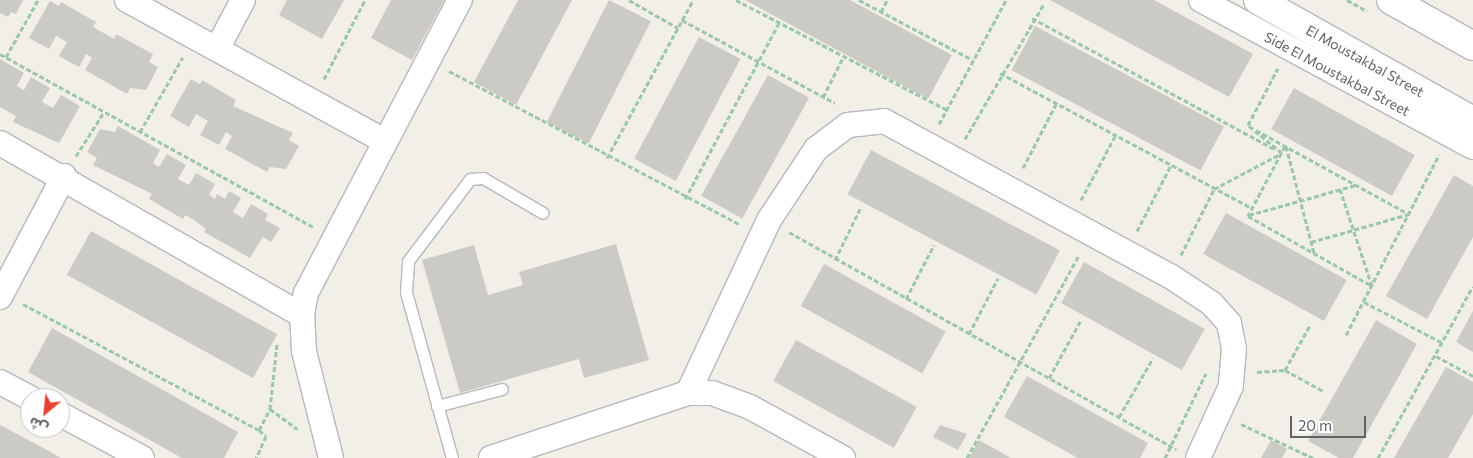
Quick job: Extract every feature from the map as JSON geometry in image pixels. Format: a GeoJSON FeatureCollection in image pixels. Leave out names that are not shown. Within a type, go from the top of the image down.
{"type":"FeatureCollection","features":[{"type":"Feature","properties":{"kind":"street"},"geometry":{"type":"LineString","coordinates":[[127,0],[385,142]]}},
{"type":"Feature","properties":{"kind":"street"},"geometry":{"type":"LineString","coordinates":[[217,49],[243,0]]}},
{"type":"Feature","properties":{"kind":"street"},"geometry":{"type":"LineString","coordinates":[[330,458],[292,310],[333,239],[460,0]]}},
{"type":"Feature","properties":{"kind":"street","name":"Side El Moustakbal Street"},"geometry":{"type":"LineString","coordinates":[[1201,0],[1473,147]]}},
{"type":"Feature","properties":{"kind":"street","name":"El Moustakbal Street"},"geometry":{"type":"LineString","coordinates":[[1258,0],[1473,121]]}},
{"type":"Feature","properties":{"kind":"street"},"geometry":{"type":"LineString","coordinates":[[1391,0],[1473,46]]}},
{"type":"Feature","properties":{"kind":"street"},"geometry":{"type":"LineString","coordinates":[[688,393],[766,228],[830,134],[869,120],[898,125],[1126,251],[1170,276],[1210,303],[1229,322],[1233,374],[1220,414],[1192,456]]}},
{"type":"Feature","properties":{"kind":"street"},"geometry":{"type":"LineString","coordinates":[[0,143],[64,176],[292,310]]}},
{"type":"Feature","properties":{"kind":"street"},"geometry":{"type":"LineString","coordinates":[[1,295],[64,176]]}},
{"type":"Feature","properties":{"kind":"street"},"geometry":{"type":"LineString","coordinates":[[0,382],[20,393]]}},
{"type":"Feature","properties":{"kind":"street"},"geometry":{"type":"LineString","coordinates":[[491,458],[530,452],[688,393],[712,393],[750,407],[843,458]]}},
{"type":"Feature","properties":{"kind":"street"},"geometry":{"type":"LineString","coordinates":[[70,419],[142,458]]}},
{"type":"Feature","properties":{"kind":"lane"},"geometry":{"type":"LineString","coordinates":[[452,458],[406,292],[408,261],[470,179],[483,178],[544,213]]}},
{"type":"Feature","properties":{"kind":"lane"},"geometry":{"type":"LineString","coordinates":[[437,406],[502,389]]}},
{"type":"Feature","properties":{"kind":"path"},"geometry":{"type":"LineString","coordinates":[[6,57],[38,0]]}},
{"type":"Feature","properties":{"kind":"path"},"geometry":{"type":"LineString","coordinates":[[312,101],[365,0]]}},
{"type":"Feature","properties":{"kind":"path"},"geometry":{"type":"LineString","coordinates":[[630,0],[678,28]]}},
{"type":"Feature","properties":{"kind":"path"},"geometry":{"type":"LineString","coordinates":[[607,158],[693,0]]}},
{"type":"Feature","properties":{"kind":"path"},"geometry":{"type":"LineString","coordinates":[[736,0],[947,110]]}},
{"type":"Feature","properties":{"kind":"path"},"geometry":{"type":"LineString","coordinates":[[859,0],[973,60]]}},
{"type":"Feature","properties":{"kind":"path"},"geometry":{"type":"LineString","coordinates":[[881,12],[887,0]]}},
{"type":"Feature","properties":{"kind":"path"},"geometry":{"type":"LineString","coordinates":[[929,142],[1006,0]]}},
{"type":"Feature","properties":{"kind":"path"},"geometry":{"type":"LineString","coordinates":[[956,157],[1000,73],[1032,18],[1044,4]]}},
{"type":"Feature","properties":{"kind":"path"},"geometry":{"type":"LineString","coordinates":[[1032,18],[1282,153]]}},
{"type":"Feature","properties":{"kind":"path"},"geometry":{"type":"LineString","coordinates":[[682,20],[869,120]]}},
{"type":"Feature","properties":{"kind":"path"},"geometry":{"type":"LineString","coordinates":[[685,199],[780,23]]}},
{"type":"Feature","properties":{"kind":"path"},"geometry":{"type":"LineString","coordinates":[[140,132],[194,36]]}},
{"type":"Feature","properties":{"kind":"path"},"geometry":{"type":"LineString","coordinates":[[1248,125],[1289,48]]}},
{"type":"Feature","properties":{"kind":"path"},"geometry":{"type":"LineString","coordinates":[[0,54],[333,239]]}},
{"type":"Feature","properties":{"kind":"path"},"geometry":{"type":"LineString","coordinates":[[824,97],[844,56]]}},
{"type":"Feature","properties":{"kind":"path"},"geometry":{"type":"LineString","coordinates":[[428,60],[685,199],[766,228],[835,260],[1192,456]]}},
{"type":"Feature","properties":{"kind":"path"},"geometry":{"type":"LineString","coordinates":[[1000,73],[1252,208]]}},
{"type":"Feature","properties":{"kind":"path"},"geometry":{"type":"LineString","coordinates":[[1012,188],[1056,104]]}},
{"type":"Feature","properties":{"kind":"path"},"geometry":{"type":"LineString","coordinates":[[64,176],[104,112]]}},
{"type":"Feature","properties":{"kind":"path"},"geometry":{"type":"LineString","coordinates":[[1248,125],[1282,153]]}},
{"type":"Feature","properties":{"kind":"path"},"geometry":{"type":"LineString","coordinates":[[1248,125],[1409,214]]}},
{"type":"Feature","properties":{"kind":"path"},"geometry":{"type":"LineString","coordinates":[[1346,336],[1450,135]]}},
{"type":"Feature","properties":{"kind":"path"},"geometry":{"type":"LineString","coordinates":[[1070,220],[1115,136]]}},
{"type":"Feature","properties":{"kind":"path"},"geometry":{"type":"LineString","coordinates":[[1248,216],[1286,146]]}},
{"type":"Feature","properties":{"kind":"path"},"geometry":{"type":"LineString","coordinates":[[1286,146],[1314,254]]}},
{"type":"Feature","properties":{"kind":"path"},"geometry":{"type":"LineString","coordinates":[[1170,276],[1214,189],[1282,153]]}},
{"type":"Feature","properties":{"kind":"path"},"geometry":{"type":"LineString","coordinates":[[1126,251],[1171,165]]}},
{"type":"Feature","properties":{"kind":"path"},"geometry":{"type":"LineString","coordinates":[[1248,216],[1357,185]]}},
{"type":"Feature","properties":{"kind":"path"},"geometry":{"type":"LineString","coordinates":[[1340,189],[1372,286]]}},
{"type":"Feature","properties":{"kind":"path"},"geometry":{"type":"LineString","coordinates":[[835,260],[860,209]]}},
{"type":"Feature","properties":{"kind":"path"},"geometry":{"type":"LineString","coordinates":[[1311,242],[1409,214]]}},
{"type":"Feature","properties":{"kind":"path"},"geometry":{"type":"LineString","coordinates":[[1248,216],[1372,286]]}},
{"type":"Feature","properties":{"kind":"path"},"geometry":{"type":"LineString","coordinates":[[968,458],[1092,232]]}},
{"type":"Feature","properties":{"kind":"path"},"geometry":{"type":"LineString","coordinates":[[906,299],[934,245]]}},
{"type":"Feature","properties":{"kind":"path"},"geometry":{"type":"LineString","coordinates":[[969,334],[998,278]]}},
{"type":"Feature","properties":{"kind":"path"},"geometry":{"type":"LineString","coordinates":[[1378,458],[1473,286]]}},
{"type":"Feature","properties":{"kind":"path"},"geometry":{"type":"LineString","coordinates":[[1,295],[259,430],[266,436],[256,458]]}},
{"type":"Feature","properties":{"kind":"path"},"geometry":{"type":"LineString","coordinates":[[1364,302],[1443,343]]}},
{"type":"Feature","properties":{"kind":"path"},"geometry":{"type":"LineString","coordinates":[[259,430],[270,410],[292,310]]}},
{"type":"Feature","properties":{"kind":"path"},"geometry":{"type":"LineString","coordinates":[[1049,378],[1081,320]]}},
{"type":"Feature","properties":{"kind":"path"},"geometry":{"type":"LineString","coordinates":[[1285,370],[1310,325]]}},
{"type":"Feature","properties":{"kind":"path"},"geometry":{"type":"LineString","coordinates":[[1436,356],[1473,376]]}},
{"type":"Feature","properties":{"kind":"path"},"geometry":{"type":"LineString","coordinates":[[1119,417],[1153,358]]}},
{"type":"Feature","properties":{"kind":"path"},"geometry":{"type":"LineString","coordinates":[[1165,458],[1208,367]]}},
{"type":"Feature","properties":{"kind":"path"},"geometry":{"type":"LineString","coordinates":[[1233,374],[1285,370],[1323,391]]}},
{"type":"Feature","properties":{"kind":"path"},"geometry":{"type":"LineString","coordinates":[[1220,414],[1313,458]]}},
{"type":"Feature","properties":{"kind":"building"},"geometry":{"type":"Polygon","coordinates":[[[0,0],[23,0],[16,14],[11,12],[8,17],[0,13],[0,0]]]}},
{"type":"Feature","properties":{"kind":"building"},"geometry":{"type":"Polygon","coordinates":[[[287,0],[344,0],[322,39],[279,15],[287,0]]]}},
{"type":"Feature","properties":{"kind":"building"},"geometry":{"type":"Polygon","coordinates":[[[391,0],[444,0],[412,60],[371,38],[391,0]]]}},
{"type":"Feature","properties":{"kind":"building"},"geometry":{"type":"Polygon","coordinates":[[[518,0],[572,0],[516,105],[474,82],[518,0]]]}},
{"type":"Feature","properties":{"kind":"building"},"geometry":{"type":"Polygon","coordinates":[[[609,0],[651,21],[589,143],[547,122],[609,0]]]}},
{"type":"Feature","properties":{"kind":"building"},"geometry":{"type":"Polygon","coordinates":[[[745,0],[850,0],[952,55],[928,99],[745,0]]]}},
{"type":"Feature","properties":{"kind":"building"},"geometry":{"type":"Polygon","coordinates":[[[1050,0],[1154,0],[1253,54],[1229,97],[1050,0]]]}},
{"type":"Feature","properties":{"kind":"building"},"geometry":{"type":"Polygon","coordinates":[[[50,1],[59,6],[61,2],[96,22],[93,27],[114,39],[116,34],[153,54],[149,62],[158,67],[146,90],[130,88],[127,94],[85,70],[92,58],[86,54],[79,67],[59,56],[67,42],[56,36],[49,49],[29,38],[50,1]]]}},
{"type":"Feature","properties":{"kind":"building"},"geometry":{"type":"Polygon","coordinates":[[[1035,26],[1224,126],[1200,171],[1012,70],[1035,26]]]}},
{"type":"Feature","properties":{"kind":"building"},"geometry":{"type":"Polygon","coordinates":[[[699,37],[740,59],[676,181],[634,159],[699,37]]]}},
{"type":"Feature","properties":{"kind":"building"},"geometry":{"type":"Polygon","coordinates":[[[0,59],[24,73],[17,86],[24,90],[31,77],[50,88],[42,102],[53,108],[61,95],[80,106],[59,143],[13,122],[16,116],[0,107],[0,59]]]}},
{"type":"Feature","properties":{"kind":"building"},"geometry":{"type":"Polygon","coordinates":[[[768,75],[809,98],[742,218],[701,196],[768,75]]]}},
{"type":"Feature","properties":{"kind":"building"},"geometry":{"type":"Polygon","coordinates":[[[191,79],[200,84],[202,80],[236,100],[233,106],[293,133],[289,140],[299,146],[286,169],[270,167],[267,172],[225,149],[232,136],[226,132],[219,145],[200,135],[208,121],[196,114],[189,127],[170,116],[191,79]]]}},
{"type":"Feature","properties":{"kind":"building"},"geometry":{"type":"Polygon","coordinates":[[[1294,88],[1415,155],[1392,196],[1271,129],[1294,88]]]}},
{"type":"Feature","properties":{"kind":"building"},"geometry":{"type":"Polygon","coordinates":[[[118,126],[160,150],[153,163],[159,167],[167,154],[186,165],[178,179],[189,185],[196,173],[215,184],[209,195],[215,199],[217,194],[225,199],[229,191],[241,198],[233,212],[243,218],[251,204],[268,214],[265,220],[280,228],[271,242],[263,237],[250,258],[204,232],[206,229],[194,220],[185,215],[183,219],[149,199],[152,194],[93,165],[97,158],[87,152],[100,129],[115,132],[118,126]]]}},
{"type":"Feature","properties":{"kind":"building"},"geometry":{"type":"Polygon","coordinates":[[[871,150],[1060,250],[1036,295],[848,194],[871,150]]]}},
{"type":"Feature","properties":{"kind":"building"},"geometry":{"type":"Polygon","coordinates":[[[1454,175],[1473,186],[1473,237],[1427,319],[1386,296],[1454,175]]]}},
{"type":"Feature","properties":{"kind":"building"},"geometry":{"type":"Polygon","coordinates":[[[1226,213],[1347,280],[1324,321],[1203,254],[1226,213]]]}},
{"type":"Feature","properties":{"kind":"building"},"geometry":{"type":"Polygon","coordinates":[[[91,231],[277,334],[253,378],[67,275],[91,231]]]}},
{"type":"Feature","properties":{"kind":"building"},"geometry":{"type":"Polygon","coordinates":[[[616,244],[649,360],[584,378],[579,359],[460,393],[422,260],[474,245],[488,295],[523,285],[519,272],[616,244]]]}},
{"type":"Feature","properties":{"kind":"building"},"geometry":{"type":"Polygon","coordinates":[[[1084,262],[1205,329],[1182,370],[1061,303],[1084,262]]]}},
{"type":"Feature","properties":{"kind":"building"},"geometry":{"type":"Polygon","coordinates":[[[824,264],[946,331],[922,373],[801,306],[824,264]]]}},
{"type":"Feature","properties":{"kind":"building"},"geometry":{"type":"Polygon","coordinates":[[[1473,311],[1473,352],[1456,342],[1473,311]]]}},
{"type":"Feature","properties":{"kind":"building"},"geometry":{"type":"Polygon","coordinates":[[[1376,320],[1417,344],[1353,458],[1339,458],[1308,441],[1376,320]]]}},
{"type":"Feature","properties":{"kind":"building"},"geometry":{"type":"Polygon","coordinates":[[[52,328],[238,432],[224,458],[182,458],[70,395],[70,388],[57,388],[28,372],[52,328]]]}},
{"type":"Feature","properties":{"kind":"building"},"geometry":{"type":"Polygon","coordinates":[[[796,340],[917,407],[894,448],[773,381],[796,340]]]}},
{"type":"Feature","properties":{"kind":"building"},"geometry":{"type":"Polygon","coordinates":[[[1446,367],[1473,382],[1473,414],[1448,458],[1394,458],[1446,367]]]}},
{"type":"Feature","properties":{"kind":"building"},"geometry":{"type":"Polygon","coordinates":[[[1027,376],[1148,443],[1140,458],[1078,458],[1004,417],[1027,376]]]}},
{"type":"Feature","properties":{"kind":"building"},"geometry":{"type":"Polygon","coordinates":[[[0,425],[20,436],[20,438],[24,438],[61,458],[0,458],[0,425]]]}},
{"type":"Feature","properties":{"kind":"building"},"geometry":{"type":"Polygon","coordinates":[[[940,425],[967,434],[958,450],[933,437],[940,425]]]}},
{"type":"Feature","properties":{"kind":"building"},"geometry":{"type":"Polygon","coordinates":[[[979,440],[1011,458],[969,458],[979,440]]]}},
{"type":"Feature","properties":{"kind":"building"},"geometry":{"type":"Polygon","coordinates":[[[1271,440],[1287,449],[1282,458],[1261,458],[1271,440]]]}}]}
